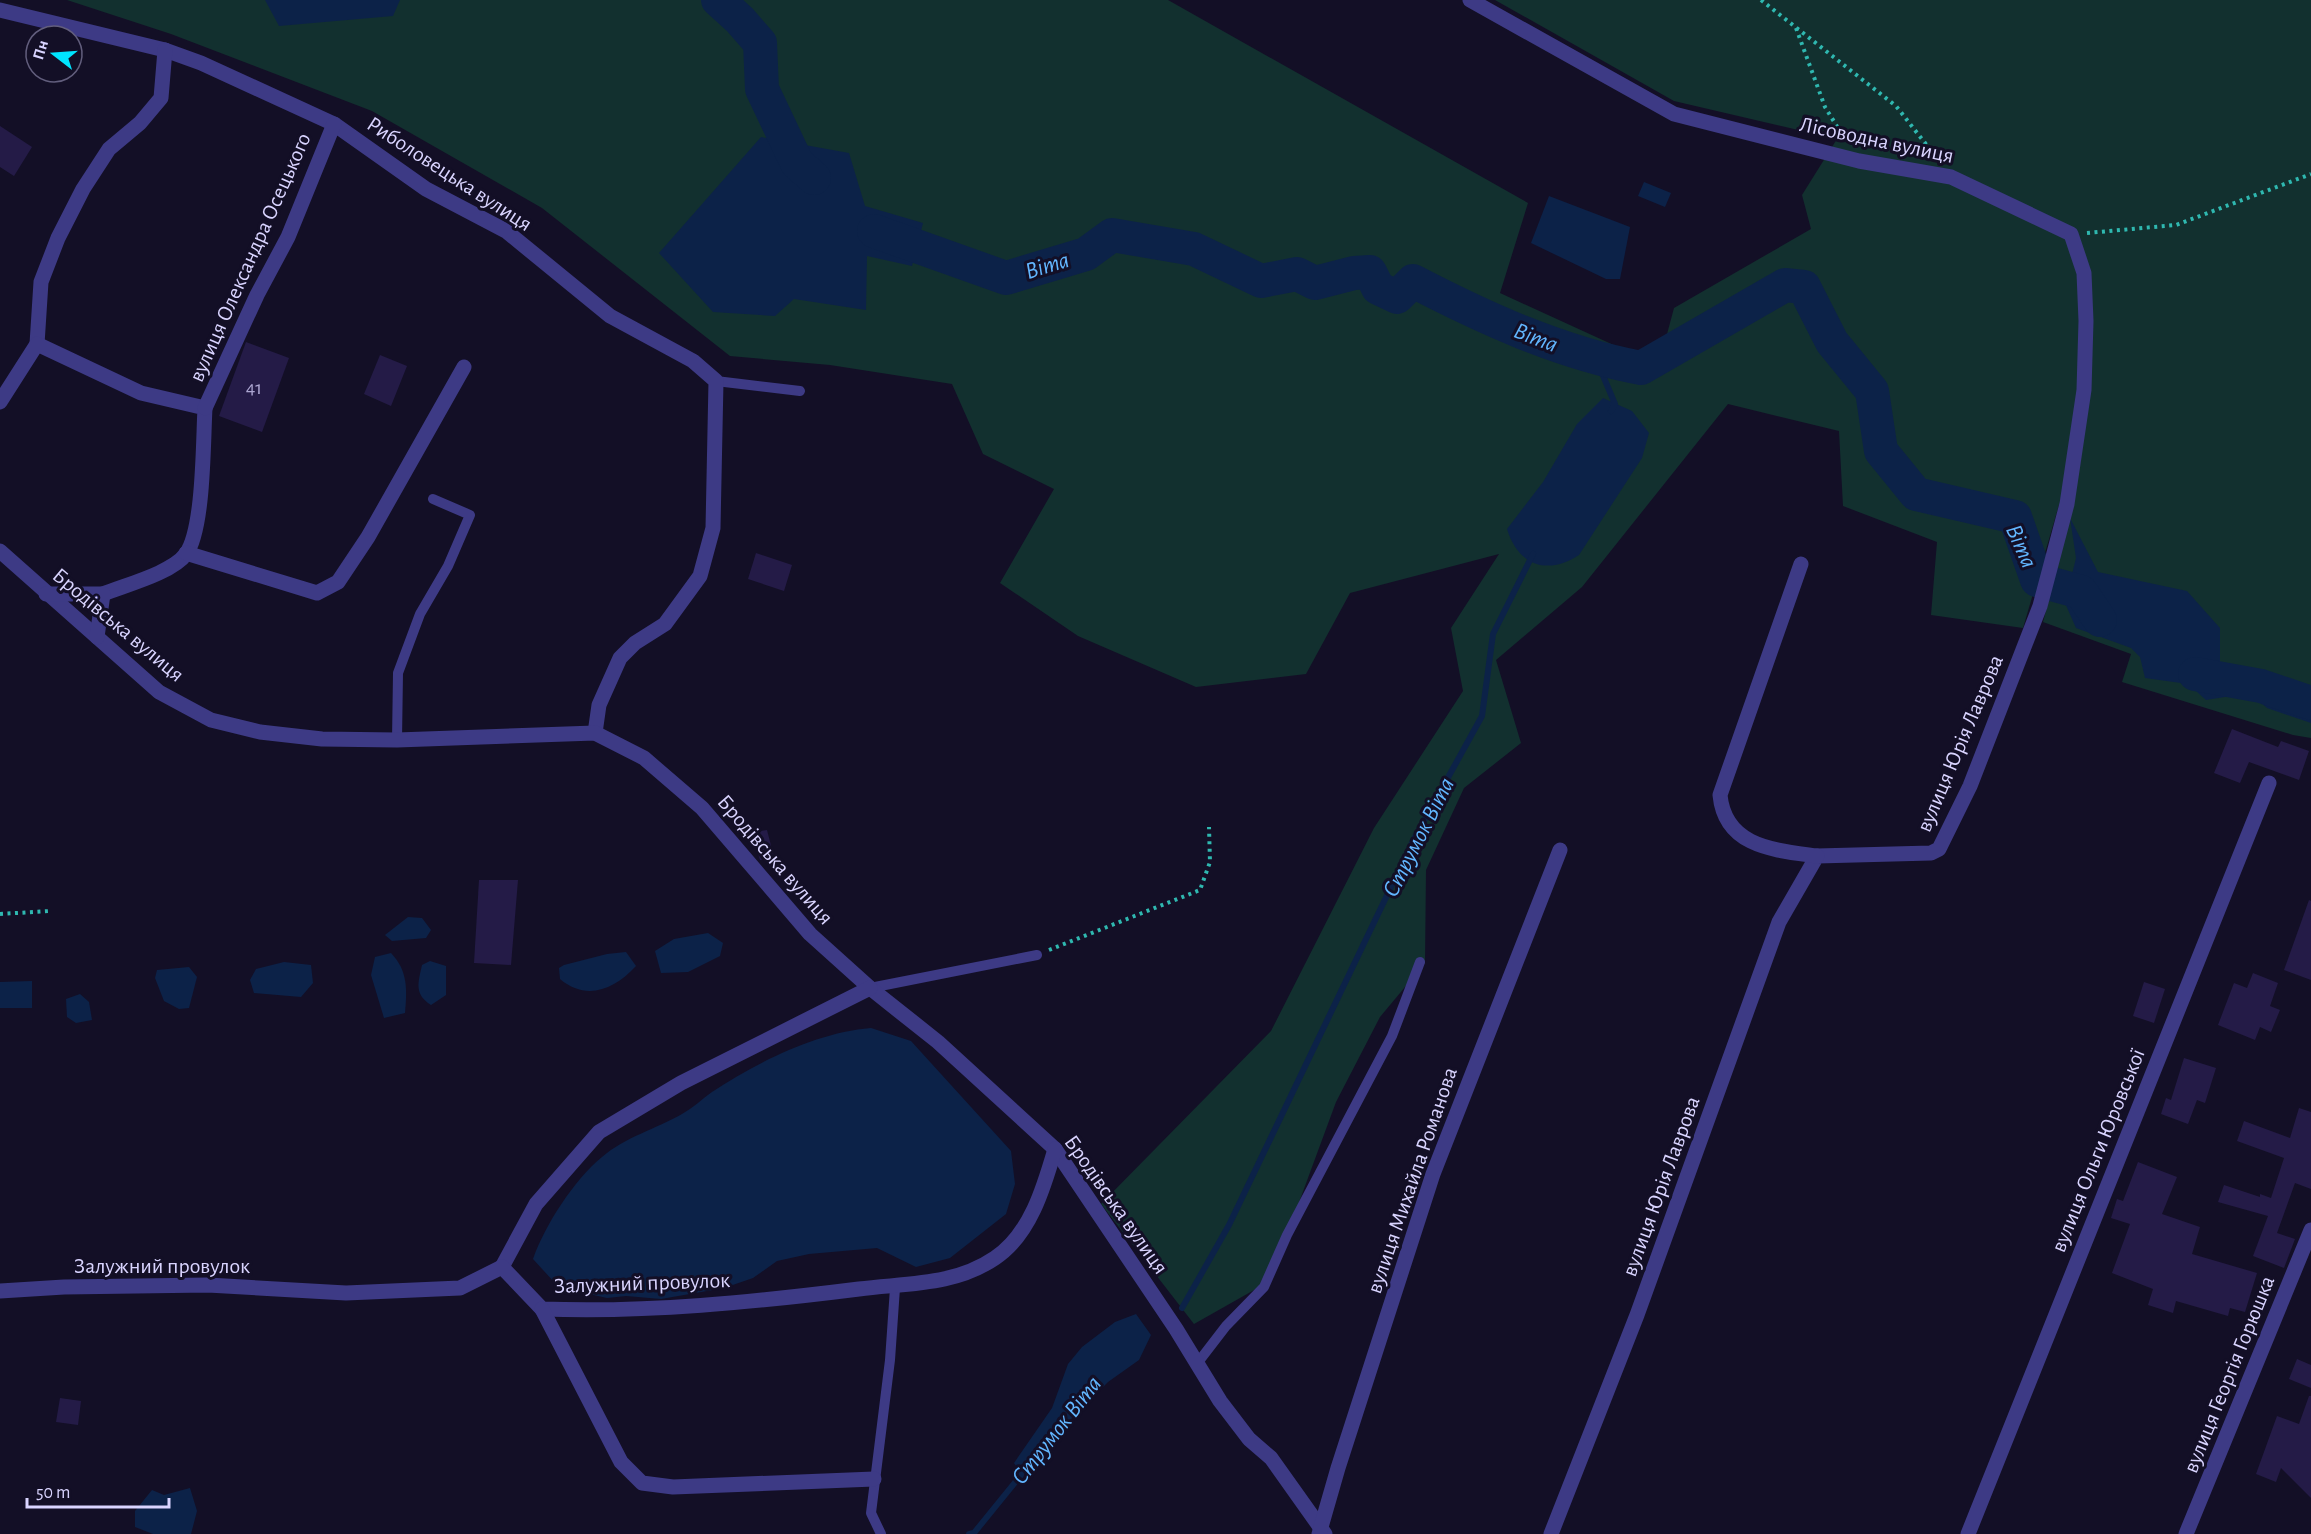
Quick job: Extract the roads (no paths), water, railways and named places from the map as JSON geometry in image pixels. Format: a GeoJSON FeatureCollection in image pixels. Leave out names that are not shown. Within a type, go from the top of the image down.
{"type":"FeatureCollection","features":[{"type":"Feature","properties":{"kind":"street","name":"Лісоводна вулиця"},"geometry":{"type":"LineString","coordinates":[[1470,0],[1674,114],[1859,161],[1952,177],[2071,234],[2084,273],[2086,321],[2084,390],[2067,504],[2040,606]]}},
{"type":"Feature","properties":{"kind":"street","name":"Риболовецька вулиця"},"geometry":{"type":"LineString","coordinates":[[0,10],[165,50],[201,63],[334,124],[426,189],[506,231],[610,316],[693,361],[716,381]]}},
{"type":"Feature","properties":{"kind":"street"},"geometry":{"type":"LineString","coordinates":[[0,402],[37,344],[41,282],[58,238],[83,189],[109,149],[140,123],[161,98],[165,50]]}},
{"type":"Feature","properties":{"kind":"street","name":"вулиця Олександра Осецького"},"geometry":{"type":"LineString","coordinates":[[186,554],[200,510],[205,408],[288,237],[334,124]]}},
{"type":"Feature","properties":{"kind":"street","name":"вулиця Олександра Осецького"},"geometry":{"type":"LineString","coordinates":[[37,344],[141,393],[205,408]]}},
{"type":"Feature","properties":{"kind":"street"},"geometry":{"type":"LineString","coordinates":[[46,594],[103,594],[169,567],[186,554],[317,593],[338,582],[368,537],[464,367]]}},
{"type":"Feature","properties":{"kind":"street"},"geometry":{"type":"LineString","coordinates":[[595,733],[599,705],[620,658],[635,643],[665,624],[700,576],[713,528],[716,381]]}},
{"type":"Feature","properties":{"kind":"street","name":"Бродівська вулиця"},"geometry":{"type":"LineString","coordinates":[[0,551],[159,693],[211,720],[260,732],[322,739],[397,740],[595,733],[644,758],[702,808],[810,934],[870,988],[945,1049],[1054,1149],[1176,1329],[1196,1365],[1249,1439],[1271,1458],[1322,1533]]}},
{"type":"Feature","properties":{"kind":"street","name":"вулиця Юрія Лаврова"},"geometry":{"type":"LineString","coordinates":[[1801,564],[1720,795],[1726,821],[1747,840],[1782,851],[1817,856],[1931,853],[1939,849],[1970,786],[2040,606]]}},
{"type":"Feature","properties":{"kind":"street"},"geometry":{"type":"LineString","coordinates":[[97,637],[103,594]]}},
{"type":"Feature","properties":{"kind":"street","name":"вулиця Ольги Юровської"},"geometry":{"type":"LineString","coordinates":[[1968,1534],[2269,783]]}},
{"type":"Feature","properties":{"kind":"street","name":"вулиця Михайла Романова"},"geometry":{"type":"LineString","coordinates":[[1322,1533],[1338,1468],[1433,1174],[1560,850]]}},
{"type":"Feature","properties":{"kind":"street","name":"вулиця Юрія Лаврова"},"geometry":{"type":"LineString","coordinates":[[1551,1534],[1637,1316],[1779,922],[1817,856]]}},
{"type":"Feature","properties":{"kind":"street"},"geometry":{"type":"LineString","coordinates":[[501,1267],[536,1204],[599,1132],[681,1083],[870,988]]}},
{"type":"Feature","properties":{"kind":"street","name":"Залужний провулок"},"geometry":{"type":"LineString","coordinates":[[0,1291],[197,1285],[346,1293],[426,1290],[460,1288],[501,1267],[523,1286],[542,1309],[609,1310],[790,1298],[868,1288],[895,1288],[962,1276],[997,1257],[1026,1225],[1045,1184],[1054,1149]]}},
{"type":"Feature","properties":{"kind":"street","name":"вулиця Георгія Горюшка"},"geometry":{"type":"LineString","coordinates":[[2186,1534],[2311,1230]]}},
{"type":"Feature","properties":{"kind":"street"},"geometry":{"type":"LineString","coordinates":[[542,1309],[621,1462],[642,1483],[673,1487],[874,1479]]}},
{"type":"Feature","properties":{"kind":"lane"},"geometry":{"type":"LineString","coordinates":[[716,381],[800,392]]}},
{"type":"Feature","properties":{"kind":"lane"},"geometry":{"type":"LineString","coordinates":[[397,740],[398,672],[420,614],[448,566],[470,515],[433,499]]}},
{"type":"Feature","properties":{"kind":"lane"},"geometry":{"type":"LineString","coordinates":[[870,988],[1037,955]]}},
{"type":"Feature","properties":{"kind":"lane"},"geometry":{"type":"LineString","coordinates":[[1196,1365],[1226,1326],[1264,1287],[1287,1235],[1392,1036],[1420,962]]}},
{"type":"Feature","properties":{"kind":"lane"},"geometry":{"type":"LineString","coordinates":[[881,1534],[871,1513],[890,1360],[895,1288]]}},
{"type":"Feature","properties":{"kind":"water"},"geometry":{"type":"Polygon","coordinates":[[[265,0],[400,0],[393,16],[279,26],[265,0]]]}},
{"type":"Feature","properties":{"kind":"water"},"geometry":{"type":"Polygon","coordinates":[[[761,137],[849,153],[865,206],[923,223],[912,266],[867,256],[866,310],[794,299],[775,316],[713,312],[659,253],[761,137]]]}},
{"type":"Feature","properties":{"kind":"water"},"geometry":{"type":"Polygon","coordinates":[[[1644,182],[1671,193],[1665,207],[1638,196],[1644,182]]]}},
{"type":"Feature","properties":{"kind":"water"},"geometry":{"type":"Polygon","coordinates":[[[1549,196],[1630,227],[1620,279],[1606,279],[1531,243],[1549,196]]]}},
{"type":"Feature","properties":{"kind":"water"},"geometry":{"type":"Polygon","coordinates":[[[1603,398],[1632,411],[1649,433],[1642,458],[1579,555],[1556,565],[1535,563],[1526,559],[1518,551],[1507,529],[1543,482],[1577,424],[1603,398]]]}},
{"type":"Feature","properties":{"kind":"water"},"geometry":{"type":"Polygon","coordinates":[[[2070,518],[2098,572],[2187,591],[2220,628],[2220,675],[2311,708],[2311,723],[2267,708],[2250,693],[2206,700],[2188,684],[2145,678],[2140,657],[2131,648],[2076,628],[2065,603],[2076,558],[2070,518]]]}},
{"type":"Feature","properties":{"kind":"water"},"geometry":{"type":"Polygon","coordinates":[[[408,917],[422,918],[431,930],[426,938],[392,941],[385,935],[408,917]]]}},
{"type":"Feature","properties":{"kind":"water"},"geometry":{"type":"Polygon","coordinates":[[[708,933],[723,943],[720,956],[688,972],[661,973],[655,951],[674,939],[708,933]]]}},
{"type":"Feature","properties":{"kind":"water"},"geometry":{"type":"Polygon","coordinates":[[[626,952],[636,966],[618,981],[600,990],[580,990],[560,979],[559,968],[564,965],[607,954],[626,952]]]}},
{"type":"Feature","properties":{"kind":"water"},"geometry":{"type":"Polygon","coordinates":[[[391,953],[401,967],[405,981],[405,1013],[384,1018],[371,975],[375,957],[391,953]]]}},
{"type":"Feature","properties":{"kind":"water"},"geometry":{"type":"Polygon","coordinates":[[[430,961],[446,966],[446,995],[431,1005],[422,997],[419,988],[422,965],[430,961]]]}},
{"type":"Feature","properties":{"kind":"water"},"geometry":{"type":"Polygon","coordinates":[[[284,962],[311,965],[313,983],[301,997],[254,993],[250,980],[256,969],[284,962]]]}},
{"type":"Feature","properties":{"kind":"water"},"geometry":{"type":"Polygon","coordinates":[[[189,967],[197,977],[189,1008],[179,1009],[164,1001],[155,978],[157,970],[189,967]]]}},
{"type":"Feature","properties":{"kind":"water"},"geometry":{"type":"Polygon","coordinates":[[[32,981],[32,1008],[0,1008],[0,982],[32,981]]]}},
{"type":"Feature","properties":{"kind":"water"},"geometry":{"type":"Polygon","coordinates":[[[80,994],[89,1002],[92,1020],[76,1023],[67,1017],[66,999],[80,994]]]}},
{"type":"Feature","properties":{"kind":"water"},"geometry":{"type":"Polygon","coordinates":[[[871,1028],[911,1041],[1011,1151],[1015,1184],[1006,1214],[950,1258],[916,1267],[877,1248],[809,1254],[777,1261],[753,1278],[724,1288],[661,1299],[626,1296],[607,1298],[580,1292],[554,1282],[533,1259],[545,1232],[571,1190],[591,1167],[611,1150],[682,1114],[748,1070],[789,1050],[830,1035],[871,1028]]]}},
{"type":"Feature","properties":{"kind":"water"},"geometry":{"type":"Polygon","coordinates":[[[1136,1314],[1151,1335],[1139,1360],[1108,1382],[1070,1420],[1047,1459],[1034,1473],[1022,1475],[1014,1463],[1052,1408],[1068,1364],[1082,1347],[1115,1322],[1136,1314]]]}},
{"type":"Feature","properties":{"kind":"water"},"geometry":{"type":"Polygon","coordinates":[[[190,1488],[197,1511],[191,1534],[153,1534],[135,1527],[135,1511],[152,1490],[164,1495],[190,1488]]]}},
{"type":"Feature","properties":{"kind":"waterway","name":"Віта"},"geometry":{"type":"LineString","coordinates":[[718,0],[760,43],[762,89],[797,163],[814,178]]}},
{"type":"Feature","properties":{"kind":"waterway","name":"Віта"},"geometry":{"type":"LineString","coordinates":[[874,231],[1006,278],[1086,254],[1112,235],[1194,249],[1261,281],[1297,274],[1315,283],[1354,273],[1370,272],[1378,288],[1397,297],[1413,281],[1468,309],[1524,333],[1611,362],[1641,368],[1785,285],[1804,287],[1832,342],[1872,391],[1881,451],[1916,494],[2015,517],[2037,580],[2081,592],[2100,620]]}},
{"type":"Feature","properties":{"kind":"waterway","name":"Струмок Віта"},"geometry":{"type":"LineString","coordinates":[[1596,359],[1615,404],[1611,411]]}},
{"type":"Feature","properties":{"kind":"waterway","name":"Струмок Віта"},"geometry":{"type":"LineString","coordinates":[[1182,1308],[1229,1225],[1414,839],[1482,716],[1493,634],[1533,554]]}},
{"type":"Feature","properties":{"kind":"waterway","name":"Віта"},"geometry":{"type":"LineString","coordinates":[[2195,674],[2261,686],[2311,703]]}},
{"type":"Feature","properties":{"kind":"waterway","name":"Струмок Віта"},"geometry":{"type":"LineString","coordinates":[[969,1534],[974,1533],[1025,1470]]}}]}
